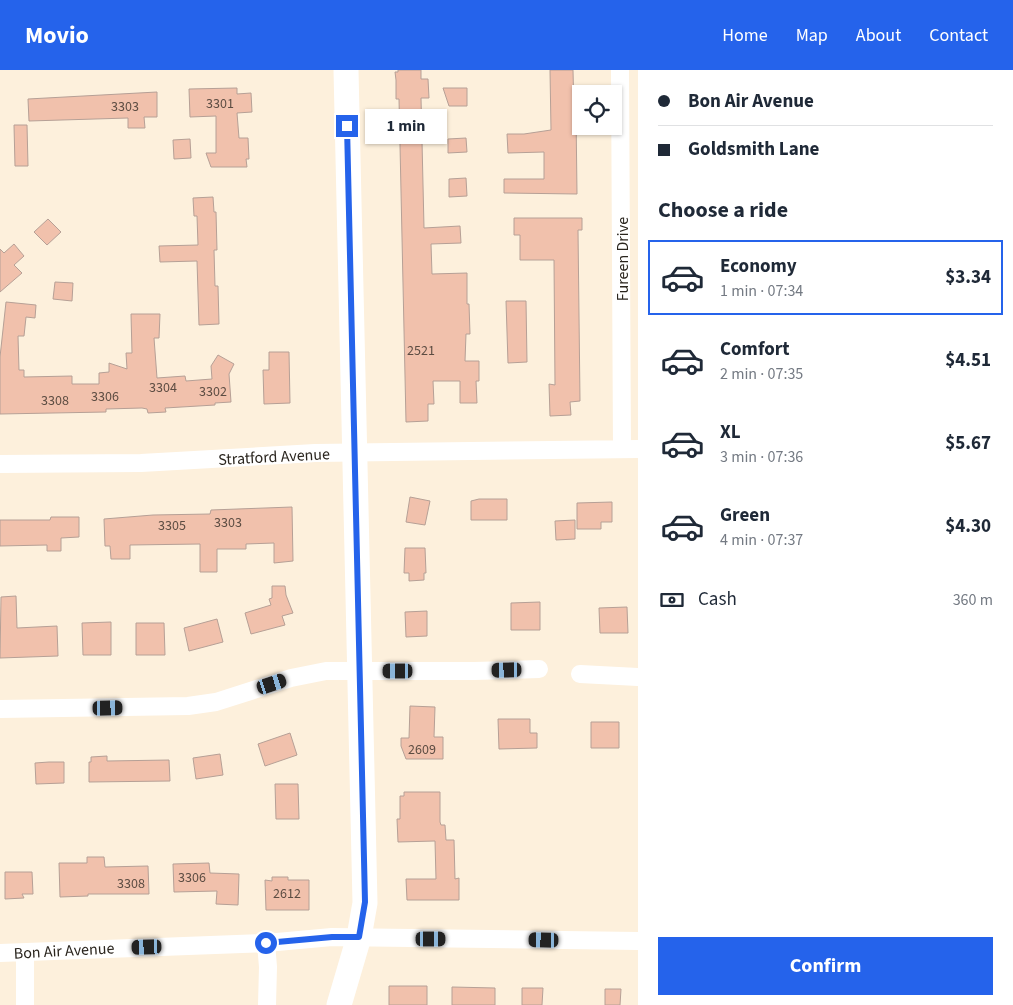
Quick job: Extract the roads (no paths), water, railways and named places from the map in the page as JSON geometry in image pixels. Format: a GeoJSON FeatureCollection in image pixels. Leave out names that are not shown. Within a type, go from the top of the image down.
{"type":"FeatureCollection","features":[{"type":"Feature","properties":{"kind":"street"},"geometry":{"type":"LineString","coordinates":[[339,1005],[359,937],[365,902],[346,70]]}},
{"type":"Feature","properties":{"kind":"street","name":"Fureen Drive"},"geometry":{"type":"LineString","coordinates":[[620,70],[630,224],[630,449]]}},
{"type":"Feature","properties":{"kind":"street","name":"Stratford Avenue"},"geometry":{"type":"LineString","coordinates":[[0,464],[141,463],[316,453],[630,449]]}},
{"type":"Feature","properties":{"kind":"street"},"geometry":{"type":"LineString","coordinates":[[0,710],[188,706],[216,702],[314,672],[539,669]]}},
{"type":"Feature","properties":{"kind":"street"},"geometry":{"type":"LineString","coordinates":[[580,674],[638,677]]}},
{"type":"Feature","properties":{"kind":"street","name":"Bon Air Avenue"},"geometry":{"type":"LineString","coordinates":[[0,953],[238,942],[266,943],[332,937],[638,941]]}},
{"type":"Feature","properties":{"kind":"street"},"geometry":{"type":"LineString","coordinates":[[266,943],[268,967],[267,1005]]}},
{"type":"Feature","properties":{"kind":"street"},"geometry":{"type":"LineString","coordinates":[[25,953],[25,1005]]}}]}
